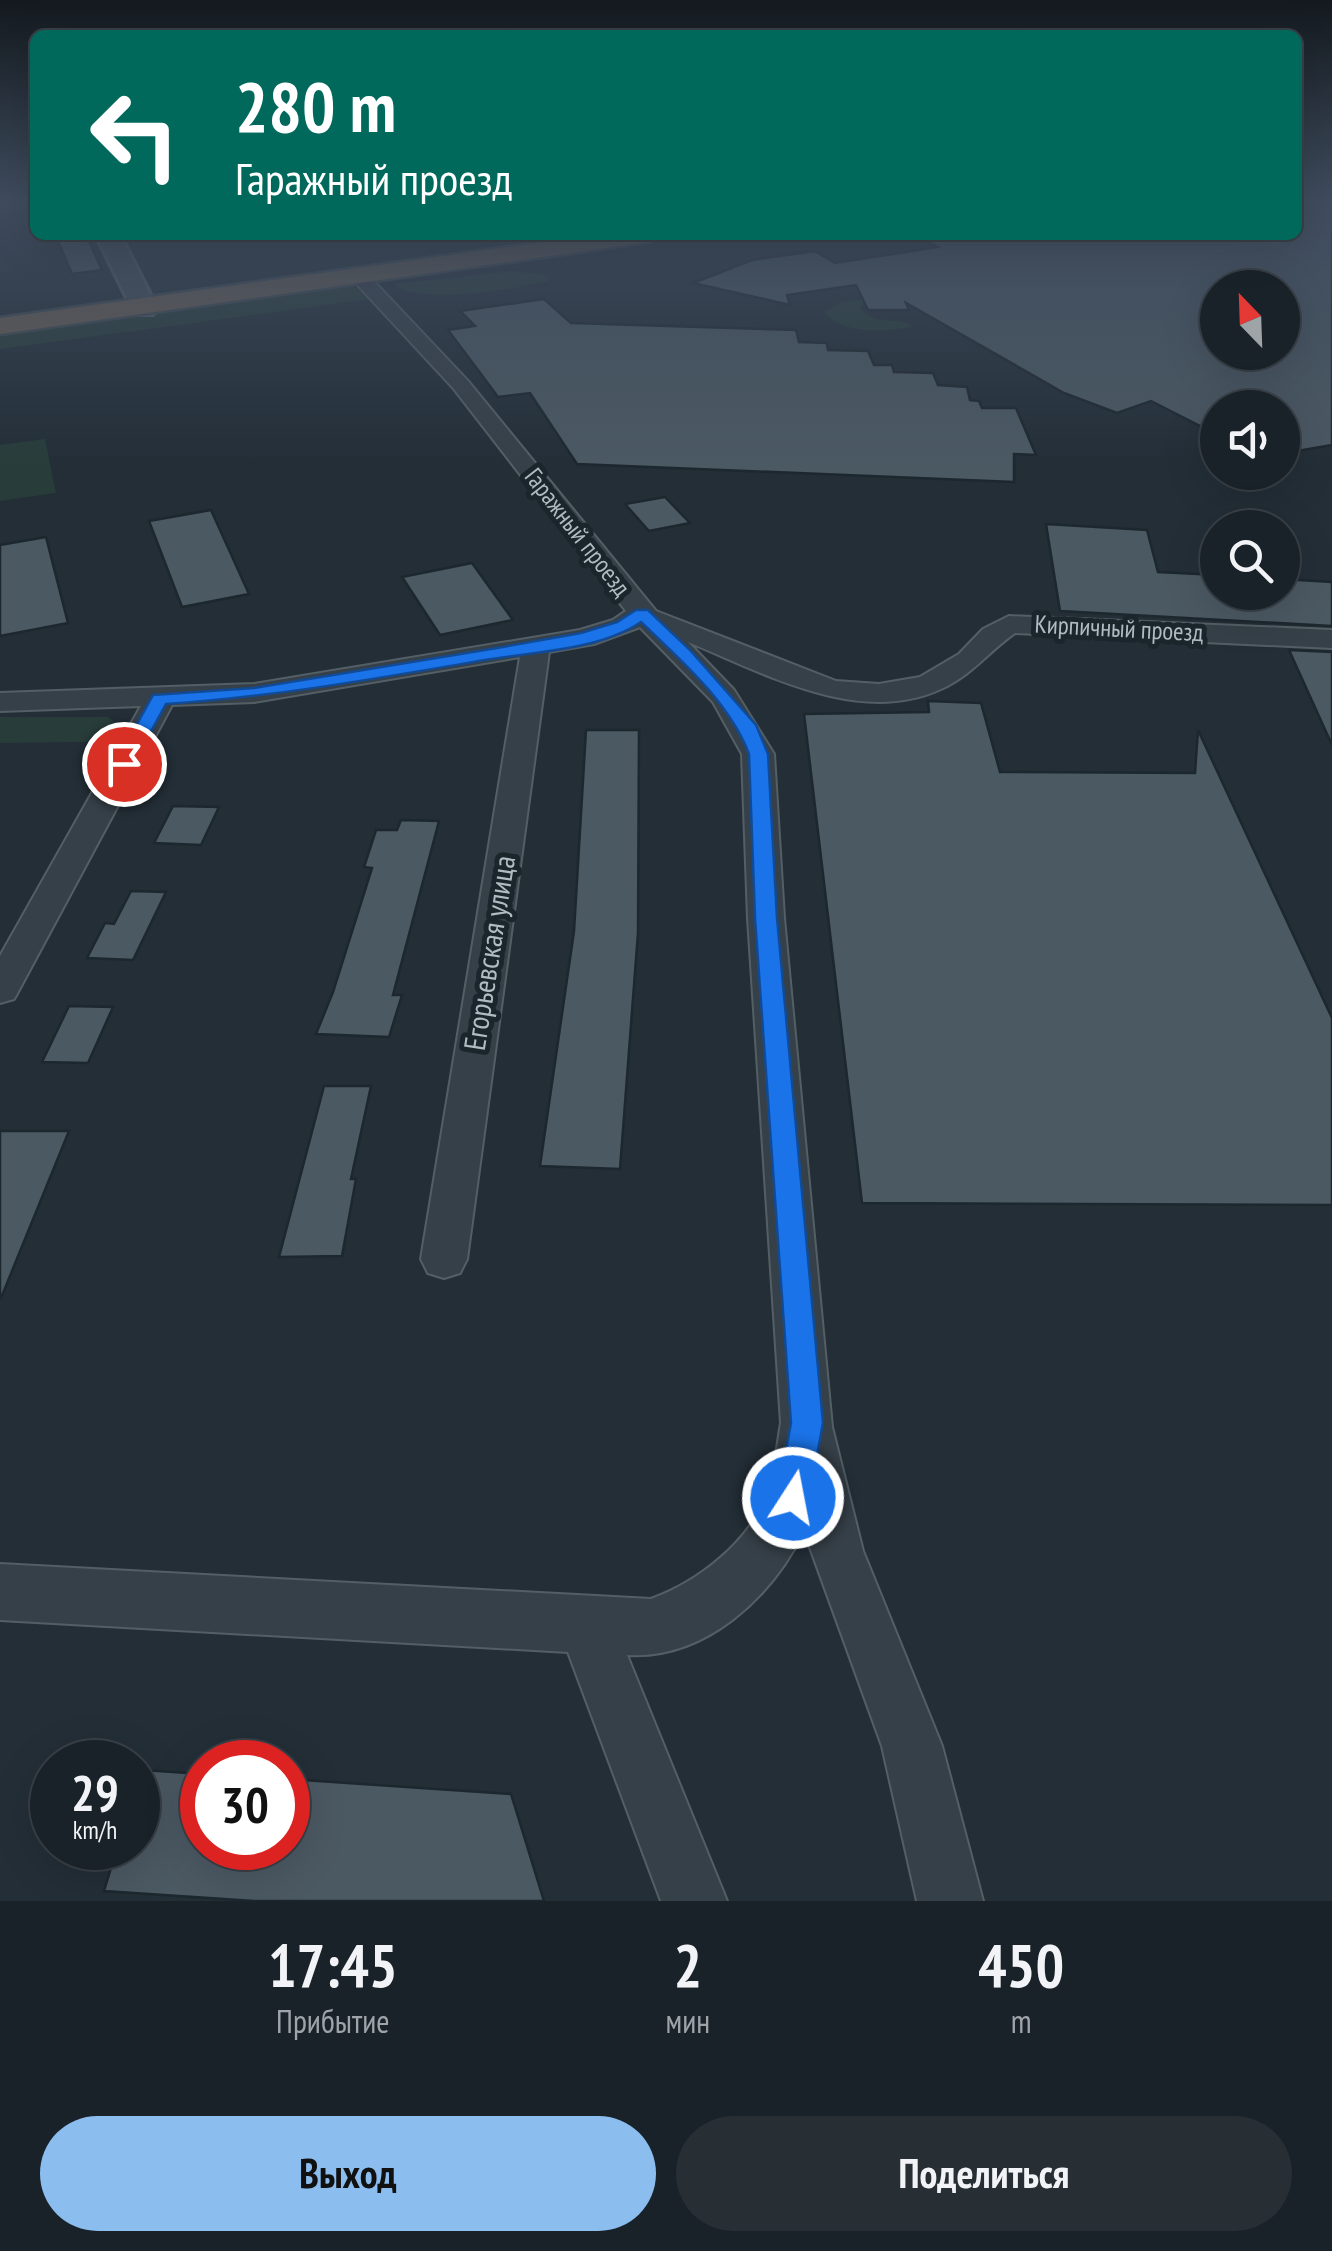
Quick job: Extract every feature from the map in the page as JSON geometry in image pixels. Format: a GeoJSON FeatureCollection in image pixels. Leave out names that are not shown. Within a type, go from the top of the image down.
{"type":"FeatureCollection","features":[{"type":"Feature","properties":{"kind":"highway"},"geometry":{"type":"LineString","coordinates":[[0,326],[292,287]]}},
{"type":"Feature","properties":{"kind":"street"},"geometry":{"type":"LineString","coordinates":[[134,287],[144,308]]}},
{"type":"Feature","properties":{"kind":"street","name":"Гаражный проезд"},"geometry":{"type":"LineString","coordinates":[[0,702],[254,693],[536,646],[624,626],[642,614],[461,385],[369,287]]}},
{"type":"Feature","properties":{"kind":"street"},"geometry":{"type":"LineString","coordinates":[[642,614],[684,654],[740,718],[749,729],[758,754],[766,918],[807,1423],[836,1551],[912,1746],[950,1901]]}},
{"type":"Feature","properties":{"kind":"street","name":"Кирпичный проезд"},"geometry":{"type":"LineString","coordinates":[[642,614],[831,690],[878,692],[928,684],[969,660],[992,635],[1009,624],[1332,639]]}},
{"type":"Feature","properties":{"kind":"street","name":"Егорьевская улица"},"geometry":{"type":"LineString","coordinates":[[444,1260],[536,646]]}},
{"type":"Feature","properties":{"kind":"street"},"geometry":{"type":"LineString","coordinates":[[0,990],[160,699]]}},
{"type":"Feature","properties":{"kind":"street"},"geometry":{"type":"LineString","coordinates":[[0,1592],[651,1628],[704,1608],[740,1578],[771,1542],[793,1498],[807,1423]]}},
{"type":"Feature","properties":{"kind":"street"},"geometry":{"type":"LineString","coordinates":[[587,1627],[694,1901]]}},
{"type":"Feature","properties":{"kind":"green space"},"geometry":{"type":"Polygon","coordinates":[[[339,287],[354,287],[371,299],[0,349],[0,331],[339,287]]]}},
{"type":"Feature","properties":{"kind":"green space"},"geometry":{"type":"Polygon","coordinates":[[[399,287],[521,287],[444,294],[399,287]]]}},
{"type":"Feature","properties":{"kind":"green space"},"geometry":{"type":"Polygon","coordinates":[[[901,296],[917,308],[865,303],[859,307],[871,317],[913,326],[891,330],[853,328],[825,312],[841,302],[901,296]]]}},
{"type":"Feature","properties":{"kind":"green space"},"geometry":{"type":"Polygon","coordinates":[[[45,439],[56,493],[0,501],[0,445],[45,439]]]}},
{"type":"Feature","properties":{"kind":"green space"},"geometry":{"type":"Polygon","coordinates":[[[0,717],[108,717],[116,723],[114,731],[86,742],[0,743],[0,717]]]}},
{"type":"Feature","properties":{"kind":"building"},"geometry":{"type":"Polygon","coordinates":[[[709,287],[844,287],[787,295],[790,305],[709,287]]]}},
{"type":"Feature","properties":{"kind":"building"},"geometry":{"type":"Polygon","coordinates":[[[857,287],[1200,287],[1200,370],[1300,370],[1300,287],[1332,287],[1332,445],[1300,450],[1300,390],[1200,390],[1200,426],[1151,401],[1117,413],[1064,393],[906,303],[909,310],[868,310],[857,287]]]}},
{"type":"Feature","properties":{"kind":"building"},"geometry":{"type":"Polygon","coordinates":[[[544,299],[571,323],[796,330],[799,342],[827,343],[828,350],[868,351],[874,365],[892,365],[894,372],[933,373],[938,385],[967,387],[970,400],[979,401],[982,408],[1016,408],[1036,455],[1014,454],[1014,482],[577,464],[530,393],[498,397],[448,330],[475,326],[460,311],[544,299]]]}},
{"type":"Feature","properties":{"kind":"building"},"geometry":{"type":"Polygon","coordinates":[[[665,497],[690,523],[649,531],[625,504],[665,497]]]}},
{"type":"Feature","properties":{"kind":"building"},"geometry":{"type":"Polygon","coordinates":[[[211,510],[249,594],[182,607],[149,521],[211,510]]]}},
{"type":"Feature","properties":{"kind":"building"},"geometry":{"type":"Polygon","coordinates":[[[1046,524],[1147,530],[1158,572],[1200,574],[1200,610],[1300,610],[1300,580],[1332,582],[1332,626],[1060,611],[1046,524]]]}},
{"type":"Feature","properties":{"kind":"building"},"geometry":{"type":"Polygon","coordinates":[[[46,537],[68,623],[0,636],[0,545],[46,537]]]}},
{"type":"Feature","properties":{"kind":"building"},"geometry":{"type":"Polygon","coordinates":[[[472,563],[513,620],[440,635],[402,577],[472,563]]]}},
{"type":"Feature","properties":{"kind":"building"},"geometry":{"type":"Polygon","coordinates":[[[1289,650],[1332,652],[1332,745],[1289,650]]]}},
{"type":"Feature","properties":{"kind":"building"},"geometry":{"type":"Polygon","coordinates":[[[928,701],[981,703],[1000,772],[1195,773],[1198,730],[1332,1018],[1332,1205],[862,1203],[804,714],[929,712],[928,701]]]}},
{"type":"Feature","properties":{"kind":"building"},"geometry":{"type":"Polygon","coordinates":[[[586,730],[639,730],[638,933],[620,1169],[540,1166],[574,931],[586,730]]]}},
{"type":"Feature","properties":{"kind":"building"},"geometry":{"type":"Polygon","coordinates":[[[173,806],[219,807],[201,845],[154,843],[173,806]]]}},
{"type":"Feature","properties":{"kind":"building"},"geometry":{"type":"Polygon","coordinates":[[[401,820],[439,821],[393,995],[402,995],[389,1037],[316,1034],[372,868],[364,867],[376,830],[397,830],[401,820]]]}},
{"type":"Feature","properties":{"kind":"building"},"geometry":{"type":"Polygon","coordinates":[[[131,891],[166,892],[133,960],[87,958],[105,923],[114,924],[131,891]]]}},
{"type":"Feature","properties":{"kind":"building"},"geometry":{"type":"Polygon","coordinates":[[[69,1006],[113,1007],[88,1063],[42,1062],[69,1006]]]}},
{"type":"Feature","properties":{"kind":"building"},"geometry":{"type":"Polygon","coordinates":[[[324,1086],[371,1086],[351,1179],[356,1179],[342,1256],[279,1257],[324,1086]]]}},
{"type":"Feature","properties":{"kind":"building"},"geometry":{"type":"Polygon","coordinates":[[[0,1131],[69,1131],[1,1298],[0,1297],[0,1131]]]}},
{"type":"Feature","properties":{"kind":"building"},"geometry":{"type":"Polygon","coordinates":[[[160,1771],[180,1773],[180,1870],[310,1870],[310,1780],[511,1794],[544,1901],[254,1901],[104,1891],[110,1870],[160,1870],[160,1771]]]}},
{"type":"Feature","properties":{"kind":"route"},"geometry":{"type":"LineString","coordinates":[[124,764],[160,699],[254,693],[381,674],[584,638],[624,626],[642,614],[684,654],[749,729],[758,754],[766,918],[807,1423],[793,1498]]}}]}
